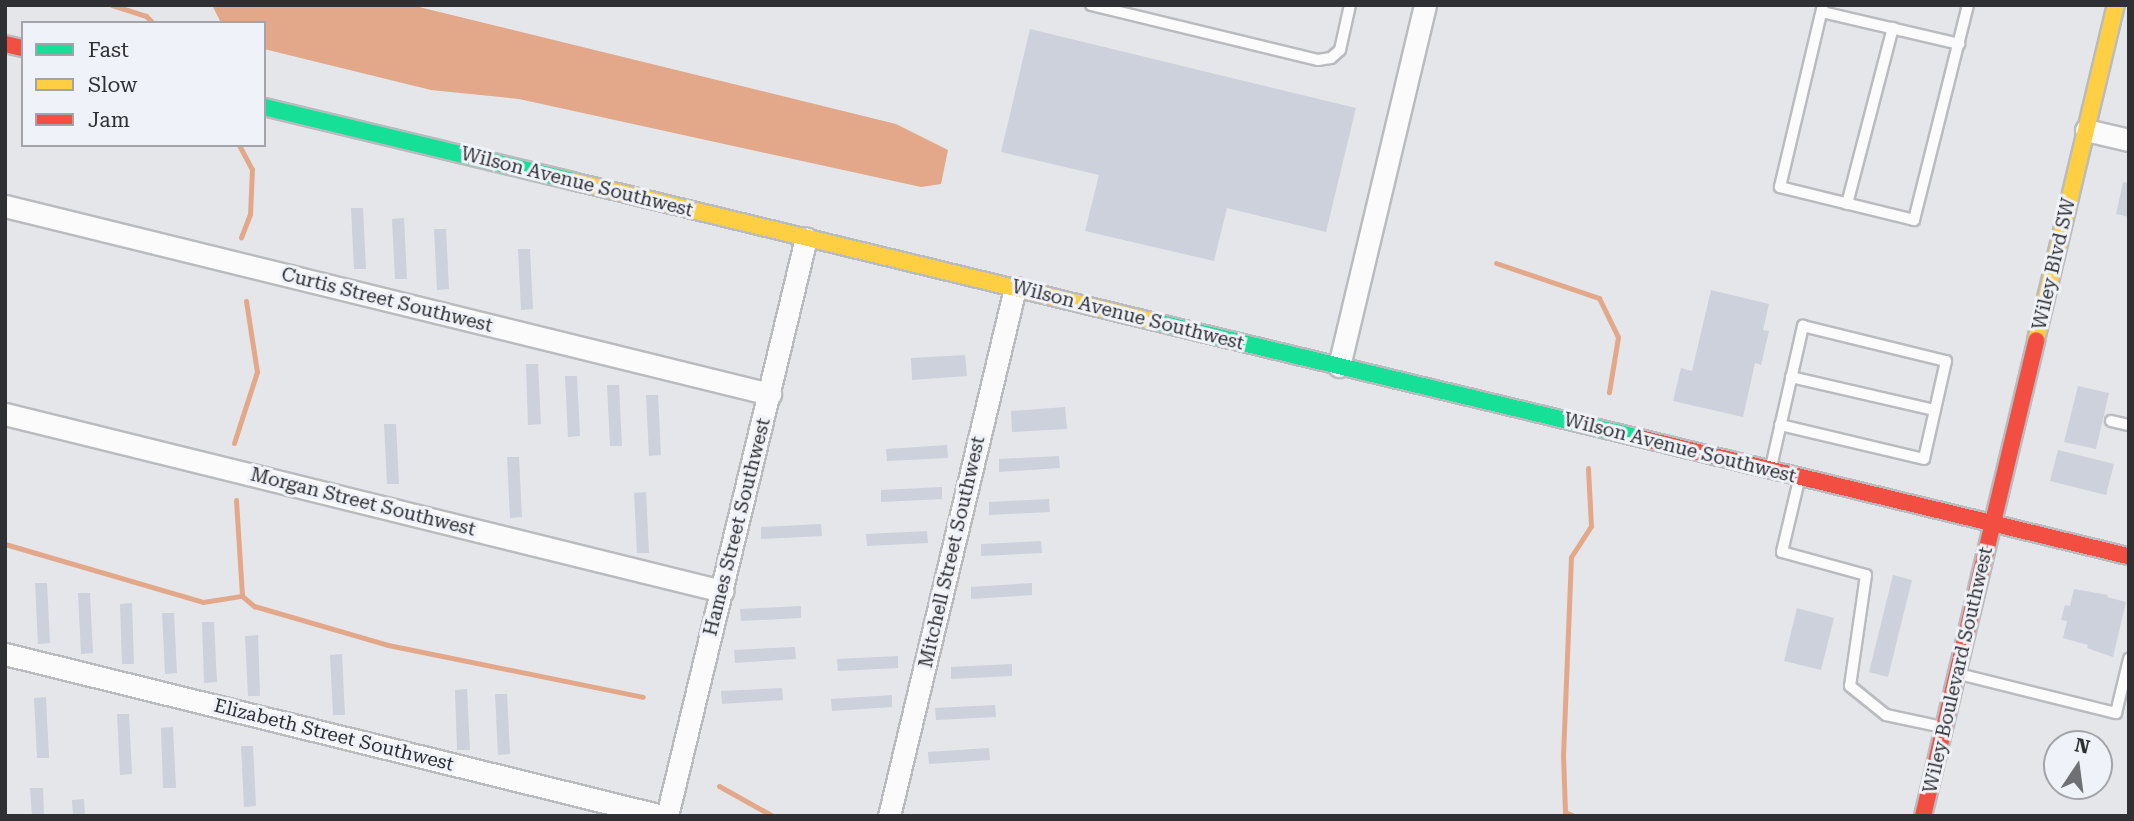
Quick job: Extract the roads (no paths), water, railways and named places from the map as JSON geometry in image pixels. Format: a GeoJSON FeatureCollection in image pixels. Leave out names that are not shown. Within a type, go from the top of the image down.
{"type":"FeatureCollection","features":[{"type":"Feature","properties":{"kind":"street"},"geometry":{"type":"LineString","coordinates":[[1339,366],[1425,5]]}},
{"type":"Feature","properties":{"kind":"street","name":"Wiley Blvd SW"},"geometry":{"type":"LineString","coordinates":[[1992,524],[2116,5]]}},
{"type":"Feature","properties":{"kind":"street","name":"Wilson Avenue Southwest"},"geometry":{"type":"LineString","coordinates":[[266,107],[2129,556]]}},
{"type":"Feature","properties":{"kind":"street"},"geometry":{"type":"LineString","coordinates":[[2086,130],[2129,140]]}},
{"type":"Feature","properties":{"kind":"street","name":"Curtis Street Southwest"},"geometry":{"type":"LineString","coordinates":[[5,206],[769,394]]}},
{"type":"Feature","properties":{"kind":"street","name":"Hames Street Southwest"},"geometry":{"type":"LineString","coordinates":[[667,816],[806,238]]}},
{"type":"Feature","properties":{"kind":"street","name":"Mitchell Street Southwest"},"geometry":{"type":"LineString","coordinates":[[889,816],[1015,288]]}},
{"type":"Feature","properties":{"kind":"street","name":"Morgan Street Southwest"},"geometry":{"type":"LineString","coordinates":[[5,414],[722,591]]}},
{"type":"Feature","properties":{"kind":"street","name":"Wiley Boulevard Southwest"},"geometry":{"type":"LineString","coordinates":[[1923,816],[1992,524]]}},
{"type":"Feature","properties":{"kind":"street","name":"Elizabeth Street Southwest"},"geometry":{"type":"LineString","coordinates":[[5,654],[662,816]]}},
{"type":"Feature","properties":{"kind":"lane"},"geometry":{"type":"LineString","coordinates":[[1091,5],[1318,60],[1331,58],[1340,50],[1350,5]]}},
{"type":"Feature","properties":{"kind":"lane"},"geometry":{"type":"LineString","coordinates":[[1959,44],[1893,29],[1822,8],[1780,187],[1914,220],[1959,44],[1968,5]]}},
{"type":"Feature","properties":{"kind":"lane"},"geometry":{"type":"LineString","coordinates":[[1847,204],[1893,29]]}},
{"type":"Feature","properties":{"kind":"lane"},"geometry":{"type":"LineString","coordinates":[[1770,470],[1780,425],[1803,326],[1946,361],[1924,459],[1780,425]]}},
{"type":"Feature","properties":{"kind":"lane"},"geometry":{"type":"LineString","coordinates":[[1791,377],[1934,410]]}},
{"type":"Feature","properties":{"kind":"lane"},"geometry":{"type":"LineString","coordinates":[[2111,421],[2129,425]]}},
{"type":"Feature","properties":{"kind":"lane"},"geometry":{"type":"LineString","coordinates":[[1800,477],[1782,552],[1866,575],[1850,686],[1886,715],[1944,727]]}},
{"type":"Feature","properties":{"kind":"lane"},"geometry":{"type":"LineString","coordinates":[[1957,673],[2116,713],[2129,659]]}},
{"type":"Feature","properties":{"kind":"waterway"},"geometry":{"type":"LineString","coordinates":[[112,5],[146,16],[151,21]]}},
{"type":"Feature","properties":{"kind":"waterway"},"geometry":{"type":"LineString","coordinates":[[240,147],[252,169],[250,214],[241,237]]}},
{"type":"Feature","properties":{"kind":"waterway"},"geometry":{"type":"LineString","coordinates":[[1496,263],[1599,298],[1618,337],[1609,392]]}},
{"type":"Feature","properties":{"kind":"waterway"},"geometry":{"type":"LineString","coordinates":[[234,443],[257,372],[246,301]]}},
{"type":"Feature","properties":{"kind":"waterway"},"geometry":{"type":"LineString","coordinates":[[1574,816],[1565,812],[1563,756],[1571,557],[1591,526],[1588,468]]}},
{"type":"Feature","properties":{"kind":"waterway"},"geometry":{"type":"LineString","coordinates":[[236,500],[242,596],[254,606],[388,645],[643,697]]}},
{"type":"Feature","properties":{"kind":"waterway"},"geometry":{"type":"LineString","coordinates":[[5,544],[203,602],[242,596]]}},
{"type":"Feature","properties":{"kind":"waterway"},"geometry":{"type":"LineString","coordinates":[[719,786],[773,816]]}}]}
